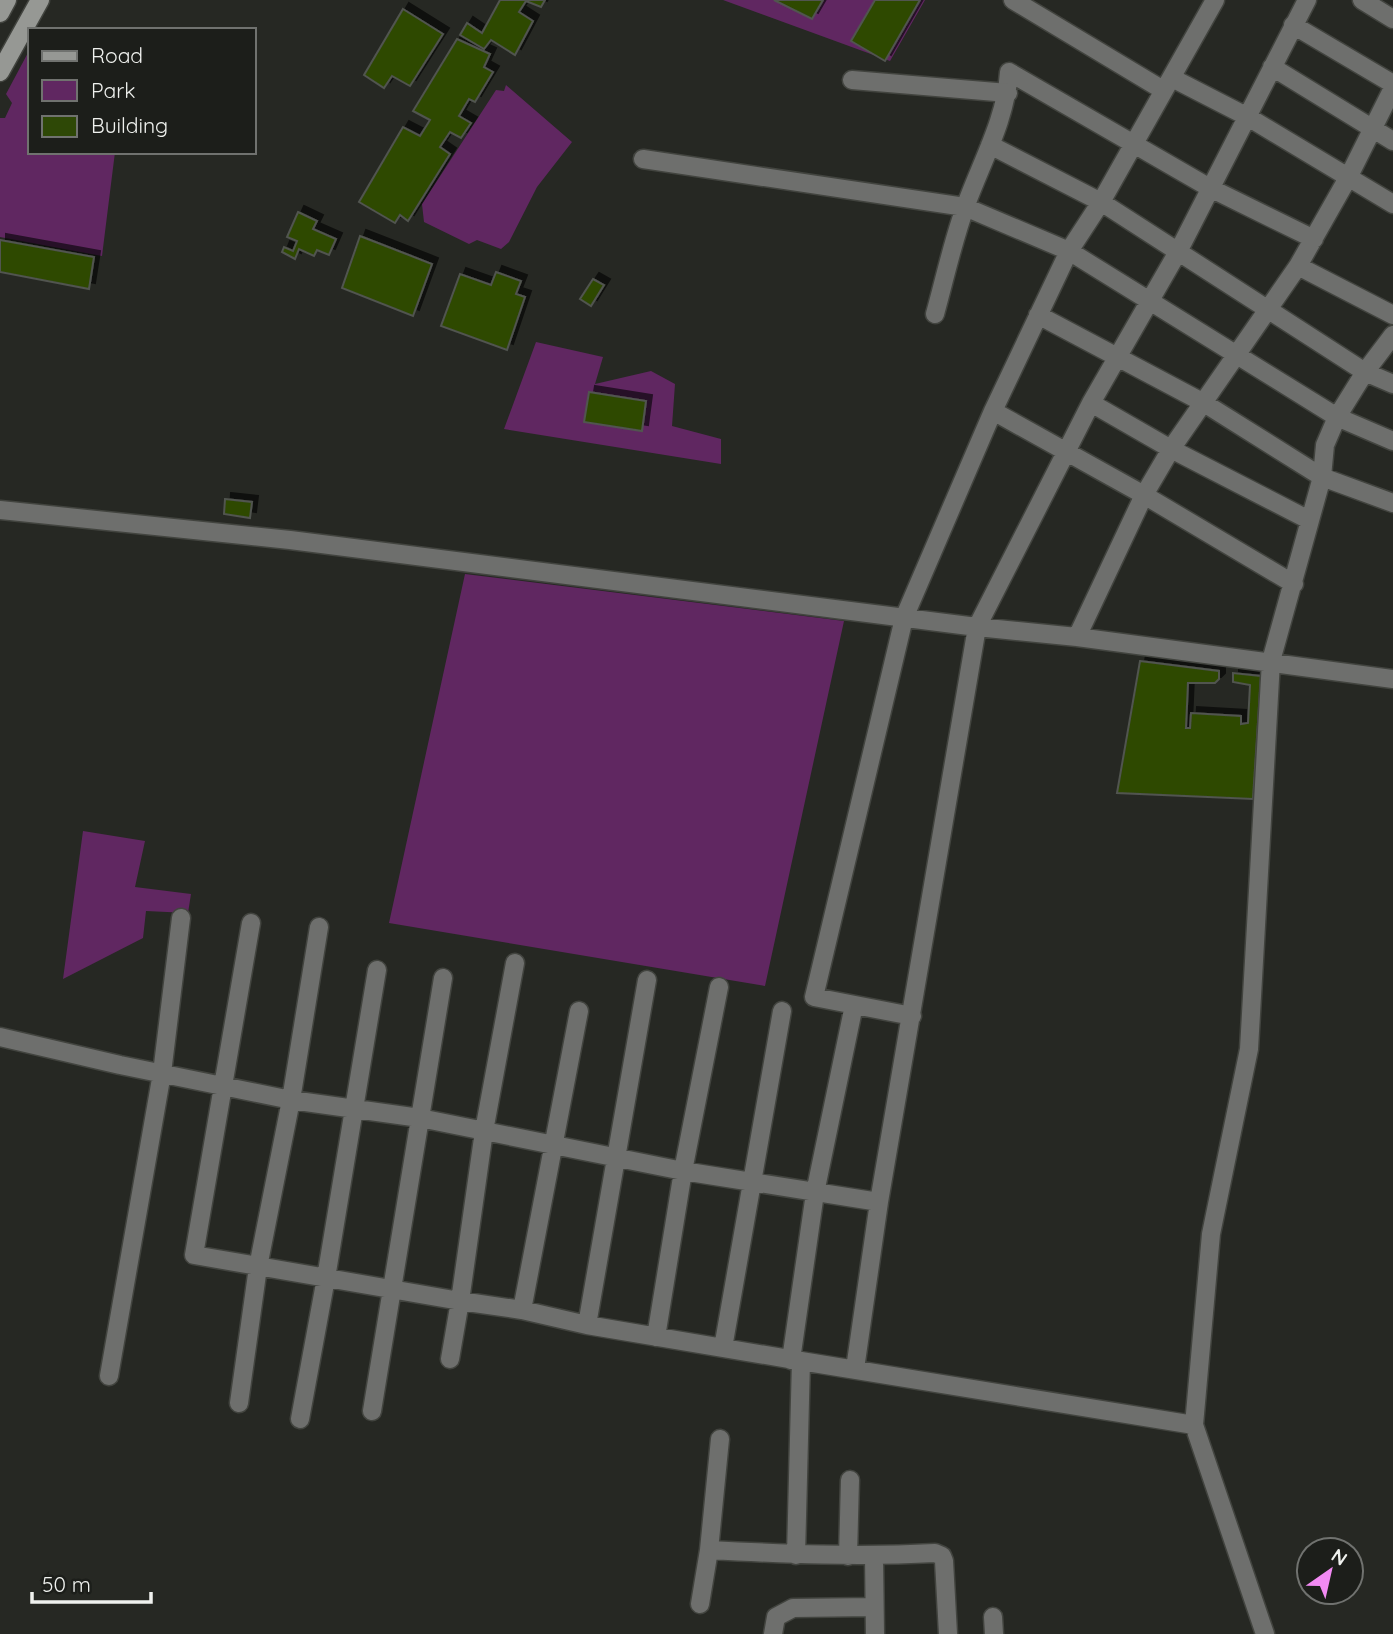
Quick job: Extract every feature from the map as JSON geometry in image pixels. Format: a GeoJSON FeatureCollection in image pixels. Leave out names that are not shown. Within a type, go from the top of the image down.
{"type":"FeatureCollection","features":[{"type":"Feature","properties":{"kind":"street"},"geometry":{"type":"LineString","coordinates":[[0,13],[7,0]]}},
{"type":"Feature","properties":{"kind":"street"},"geometry":{"type":"LineString","coordinates":[[0,72],[40,0]]}},
{"type":"Feature","properties":{"kind":"street"},"geometry":{"type":"LineString","coordinates":[[1013,0],[1167,84],[1248,117],[1393,204]]}},
{"type":"Feature","properties":{"kind":"street"},"geometry":{"type":"LineString","coordinates":[[912,1016],[814,997],[904,618],[993,411],[1069,251],[1101,202],[1215,0]]}},
{"type":"Feature","properties":{"kind":"street"},"geometry":{"type":"LineString","coordinates":[[855,1369],[879,1202],[977,627],[1068,453],[1091,403],[1179,250],[1307,0]]}},
{"type":"Feature","properties":{"kind":"street"},"geometry":{"type":"LineString","coordinates":[[1362,0],[1393,19]]}},
{"type":"Feature","properties":{"kind":"street"},"geometry":{"type":"LineString","coordinates":[[1077,637],[1144,495],[1171,449],[1298,266],[1349,176],[1393,86],[1293,25]]}},
{"type":"Feature","properties":{"kind":"street"},"geometry":{"type":"LineString","coordinates":[[1272,67],[1393,141]]}},
{"type":"Feature","properties":{"kind":"street"},"geometry":{"type":"LineString","coordinates":[[935,314],[965,207],[1008,93],[1009,72],[1210,188],[1314,239]]}},
{"type":"Feature","properties":{"kind":"street"},"geometry":{"type":"LineString","coordinates":[[852,80],[1008,93]]}},
{"type":"Feature","properties":{"kind":"street"},"geometry":{"type":"LineString","coordinates":[[990,145],[1101,202],[1365,372],[1393,384]]}},
{"type":"Feature","properties":{"kind":"street"},"geometry":{"type":"LineString","coordinates":[[643,159],[965,207],[1069,251],[1337,417],[1393,441]]}},
{"type":"Feature","properties":{"kind":"street"},"geometry":{"type":"LineString","coordinates":[[1298,266],[1393,315]]}},
{"type":"Feature","properties":{"kind":"street"},"geometry":{"type":"LineString","coordinates":[[1038,316],[1204,403],[1322,477],[1393,503]]}},
{"type":"Feature","properties":{"kind":"street"},"geometry":{"type":"LineString","coordinates":[[1265,1634],[1195,1425],[1211,1234],[1249,1049],[1271,661],[1322,477],[1325,445],[1337,417],[1365,372],[1393,335]]}},
{"type":"Feature","properties":{"kind":"street"},"geometry":{"type":"LineString","coordinates":[[1091,403],[1171,449],[1309,520]]}},
{"type":"Feature","properties":{"kind":"street"},"geometry":{"type":"LineString","coordinates":[[993,411],[1144,495],[1294,584]]}},
{"type":"Feature","properties":{"kind":"street"},"geometry":{"type":"LineString","coordinates":[[0,510],[290,540],[904,618],[1271,661],[1393,679]]}},
{"type":"Feature","properties":{"kind":"street"},"geometry":{"type":"LineString","coordinates":[[109,1376],[162,1073],[181,918]]}},
{"type":"Feature","properties":{"kind":"street"},"geometry":{"type":"LineString","coordinates":[[251,923],[194,1255],[522,1310],[656,1337],[1195,1425]]}},
{"type":"Feature","properties":{"kind":"street"},"geometry":{"type":"LineString","coordinates":[[239,1403],[258,1267],[319,927]]}},
{"type":"Feature","properties":{"kind":"street"},"geometry":{"type":"LineString","coordinates":[[450,1359],[484,1130],[515,963]]}},
{"type":"Feature","properties":{"kind":"street"},"geometry":{"type":"LineString","coordinates":[[300,1419],[377,970]]}},
{"type":"Feature","properties":{"kind":"street"},"geometry":{"type":"LineString","coordinates":[[372,1411],[443,978]]}},
{"type":"Feature","properties":{"kind":"street"},"geometry":{"type":"LineString","coordinates":[[587,1325],[647,981]]}},
{"type":"Feature","properties":{"kind":"street"},"geometry":{"type":"LineString","coordinates":[[656,1337],[683,1171],[719,987]]}},
{"type":"Feature","properties":{"kind":"street"},"geometry":{"type":"LineString","coordinates":[[796,1555],[796,1360],[814,1193],[854,1006]]}},
{"type":"Feature","properties":{"kind":"street"},"geometry":{"type":"LineString","coordinates":[[522,1310],[579,1011]]}},
{"type":"Feature","properties":{"kind":"street"},"geometry":{"type":"LineString","coordinates":[[723,1348],[782,1011]]}},
{"type":"Feature","properties":{"kind":"street"},"geometry":{"type":"LineString","coordinates":[[0,1037],[290,1100],[420,1118],[683,1171],[879,1202]]}},
{"type":"Feature","properties":{"kind":"street"},"geometry":{"type":"LineString","coordinates":[[700,1604],[709,1550],[720,1438]]}},
{"type":"Feature","properties":{"kind":"street"},"geometry":{"type":"LineString","coordinates":[[848,1556],[850,1480]]}},
{"type":"Feature","properties":{"kind":"street"},"geometry":{"type":"LineString","coordinates":[[709,1550],[874,1557],[935,1553],[942,1556],[944,1561],[948,1634]]}},
{"type":"Feature","properties":{"kind":"street"},"geometry":{"type":"LineString","coordinates":[[874,1557],[875,1634]]}},
{"type":"Feature","properties":{"kind":"street"},"geometry":{"type":"LineString","coordinates":[[773,1634],[776,1617],[793,1608],[873,1607]]}},
{"type":"Feature","properties":{"kind":"green space"},"geometry":{"type":"Polygon","coordinates":[[[723,0],[925,0],[890,61],[723,0]]]}},
{"type":"Feature","properties":{"kind":"green space"},"geometry":{"type":"Polygon","coordinates":[[[28,53],[28,154],[115,154],[102,256],[0,237],[0,118],[5,118],[12,103],[6,94],[28,53]]]}},
{"type":"Feature","properties":{"kind":"green space"},"geometry":{"type":"Polygon","coordinates":[[[506,85],[572,142],[537,187],[509,242],[501,249],[477,240],[469,244],[424,222],[422,204],[496,90],[504,91],[506,85]]]}},
{"type":"Feature","properties":{"kind":"green space"},"geometry":{"type":"Polygon","coordinates":[[[536,342],[603,357],[595,384],[651,371],[675,384],[672,426],[721,439],[721,464],[504,429],[536,342]]]}},
{"type":"Feature","properties":{"kind":"green space"},"geometry":{"type":"Polygon","coordinates":[[[465,574],[844,621],[765,986],[389,923],[465,574]]]}},
{"type":"Feature","properties":{"kind":"green space"},"geometry":{"type":"Polygon","coordinates":[[[83,831],[145,841],[135,887],[191,894],[188,913],[146,911],[143,938],[63,979],[83,831]]]}},
{"type":"Feature","properties":{"kind":"building"},"geometry":{"type":"Polygon","coordinates":[[[500,0],[545,0],[541,7],[526,1],[519,12],[533,21],[515,55],[491,40],[484,49],[460,35],[467,23],[482,33],[500,0]]]}},
{"type":"Feature","properties":{"kind":"building"},"geometry":{"type":"Polygon","coordinates":[[[774,0],[823,0],[812,19],[774,0]]]}},
{"type":"Feature","properties":{"kind":"building"},"geometry":{"type":"Polygon","coordinates":[[[875,0],[920,0],[885,61],[851,41],[875,0]]]}},
{"type":"Feature","properties":{"kind":"building"},"geometry":{"type":"Polygon","coordinates":[[[403,9],[443,34],[410,86],[392,76],[384,88],[364,75],[403,9]]]}},
{"type":"Feature","properties":{"kind":"building"},"geometry":{"type":"Polygon","coordinates":[[[457,39],[490,54],[484,67],[493,72],[475,102],[469,99],[459,116],[471,123],[461,138],[450,132],[440,147],[450,154],[408,221],[400,215],[395,223],[359,202],[403,127],[420,136],[430,120],[413,111],[457,39]]]}},
{"type":"Feature","properties":{"kind":"building"},"geometry":{"type":"Polygon","coordinates":[[[298,212],[317,221],[313,229],[336,239],[329,255],[317,250],[314,256],[299,249],[295,259],[282,252],[284,247],[293,251],[297,241],[287,237],[298,212]]]}},
{"type":"Feature","properties":{"kind":"building"},"geometry":{"type":"Polygon","coordinates":[[[360,236],[432,264],[413,316],[342,288],[360,236]]]}},
{"type":"Feature","properties":{"kind":"building"},"geometry":{"type":"Polygon","coordinates":[[[0,240],[94,257],[89,289],[0,272],[0,240]]]}},
{"type":"Feature","properties":{"kind":"building"},"geometry":{"type":"Polygon","coordinates":[[[496,272],[521,281],[516,294],[525,297],[507,350],[441,326],[460,274],[491,285],[496,272]]]}},
{"type":"Feature","properties":{"kind":"building"},"geometry":{"type":"Polygon","coordinates":[[[593,279],[604,285],[591,306],[580,299],[593,279]]]}},
{"type":"Feature","properties":{"kind":"building"},"geometry":{"type":"Polygon","coordinates":[[[589,392],[646,401],[642,431],[584,422],[589,392]]]}},
{"type":"Feature","properties":{"kind":"building"},"geometry":{"type":"Polygon","coordinates":[[[225,499],[252,502],[250,518],[224,514],[225,499]]]}},
{"type":"Feature","properties":{"kind":"building"},"geometry":{"type":"Polygon","coordinates":[[[1140,661],[1219,671],[1219,679],[1215,683],[1188,683],[1186,728],[1190,728],[1191,713],[1241,716],[1241,724],[1248,723],[1250,685],[1233,682],[1233,673],[1261,676],[1253,799],[1117,793],[1140,661]]]}}]}
